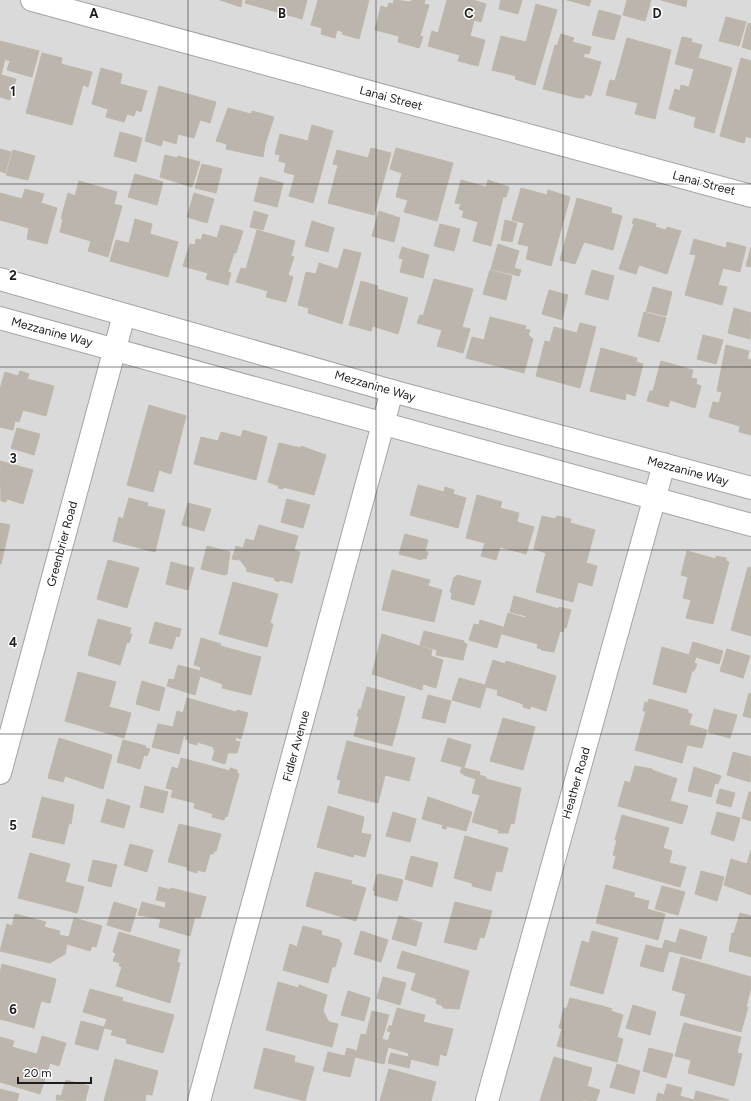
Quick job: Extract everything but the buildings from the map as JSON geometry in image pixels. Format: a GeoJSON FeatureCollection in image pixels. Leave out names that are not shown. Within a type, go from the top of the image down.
{"type":"FeatureCollection","features":[{"type":"Feature","properties":{"kind":"street","name":"Lanai Street"},"geometry":{"type":"LineString","coordinates":[[32,0],[751,196]]}},
{"type":"Feature","properties":{"kind":"street","name":"Mezzanine Way"},"geometry":{"type":"LineString","coordinates":[[0,279],[392,391],[751,488]]}},
{"type":"Feature","properties":{"kind":"street","name":"Greenbrier Road"},"geometry":{"type":"LineString","coordinates":[[0,773],[124,315]]}},
{"type":"Feature","properties":{"kind":"street","name":"Mezzanine Way"},"geometry":{"type":"LineString","coordinates":[[0,318],[751,525]]}},
{"type":"Feature","properties":{"kind":"street","name":"Fidler Avenue"},"geometry":{"type":"LineString","coordinates":[[199,1101],[392,391]]}},
{"type":"Feature","properties":{"kind":"street","name":"Heather Road"},"geometry":{"type":"LineString","coordinates":[[487,1101],[664,464]]}},
{"type":"Feature","properties":{"kind":"shaded area"},"geometry":{"type":"Polygon","coordinates":[[[0,0],[751,0],[751,1101],[0,1101],[0,0]]]}}]}
